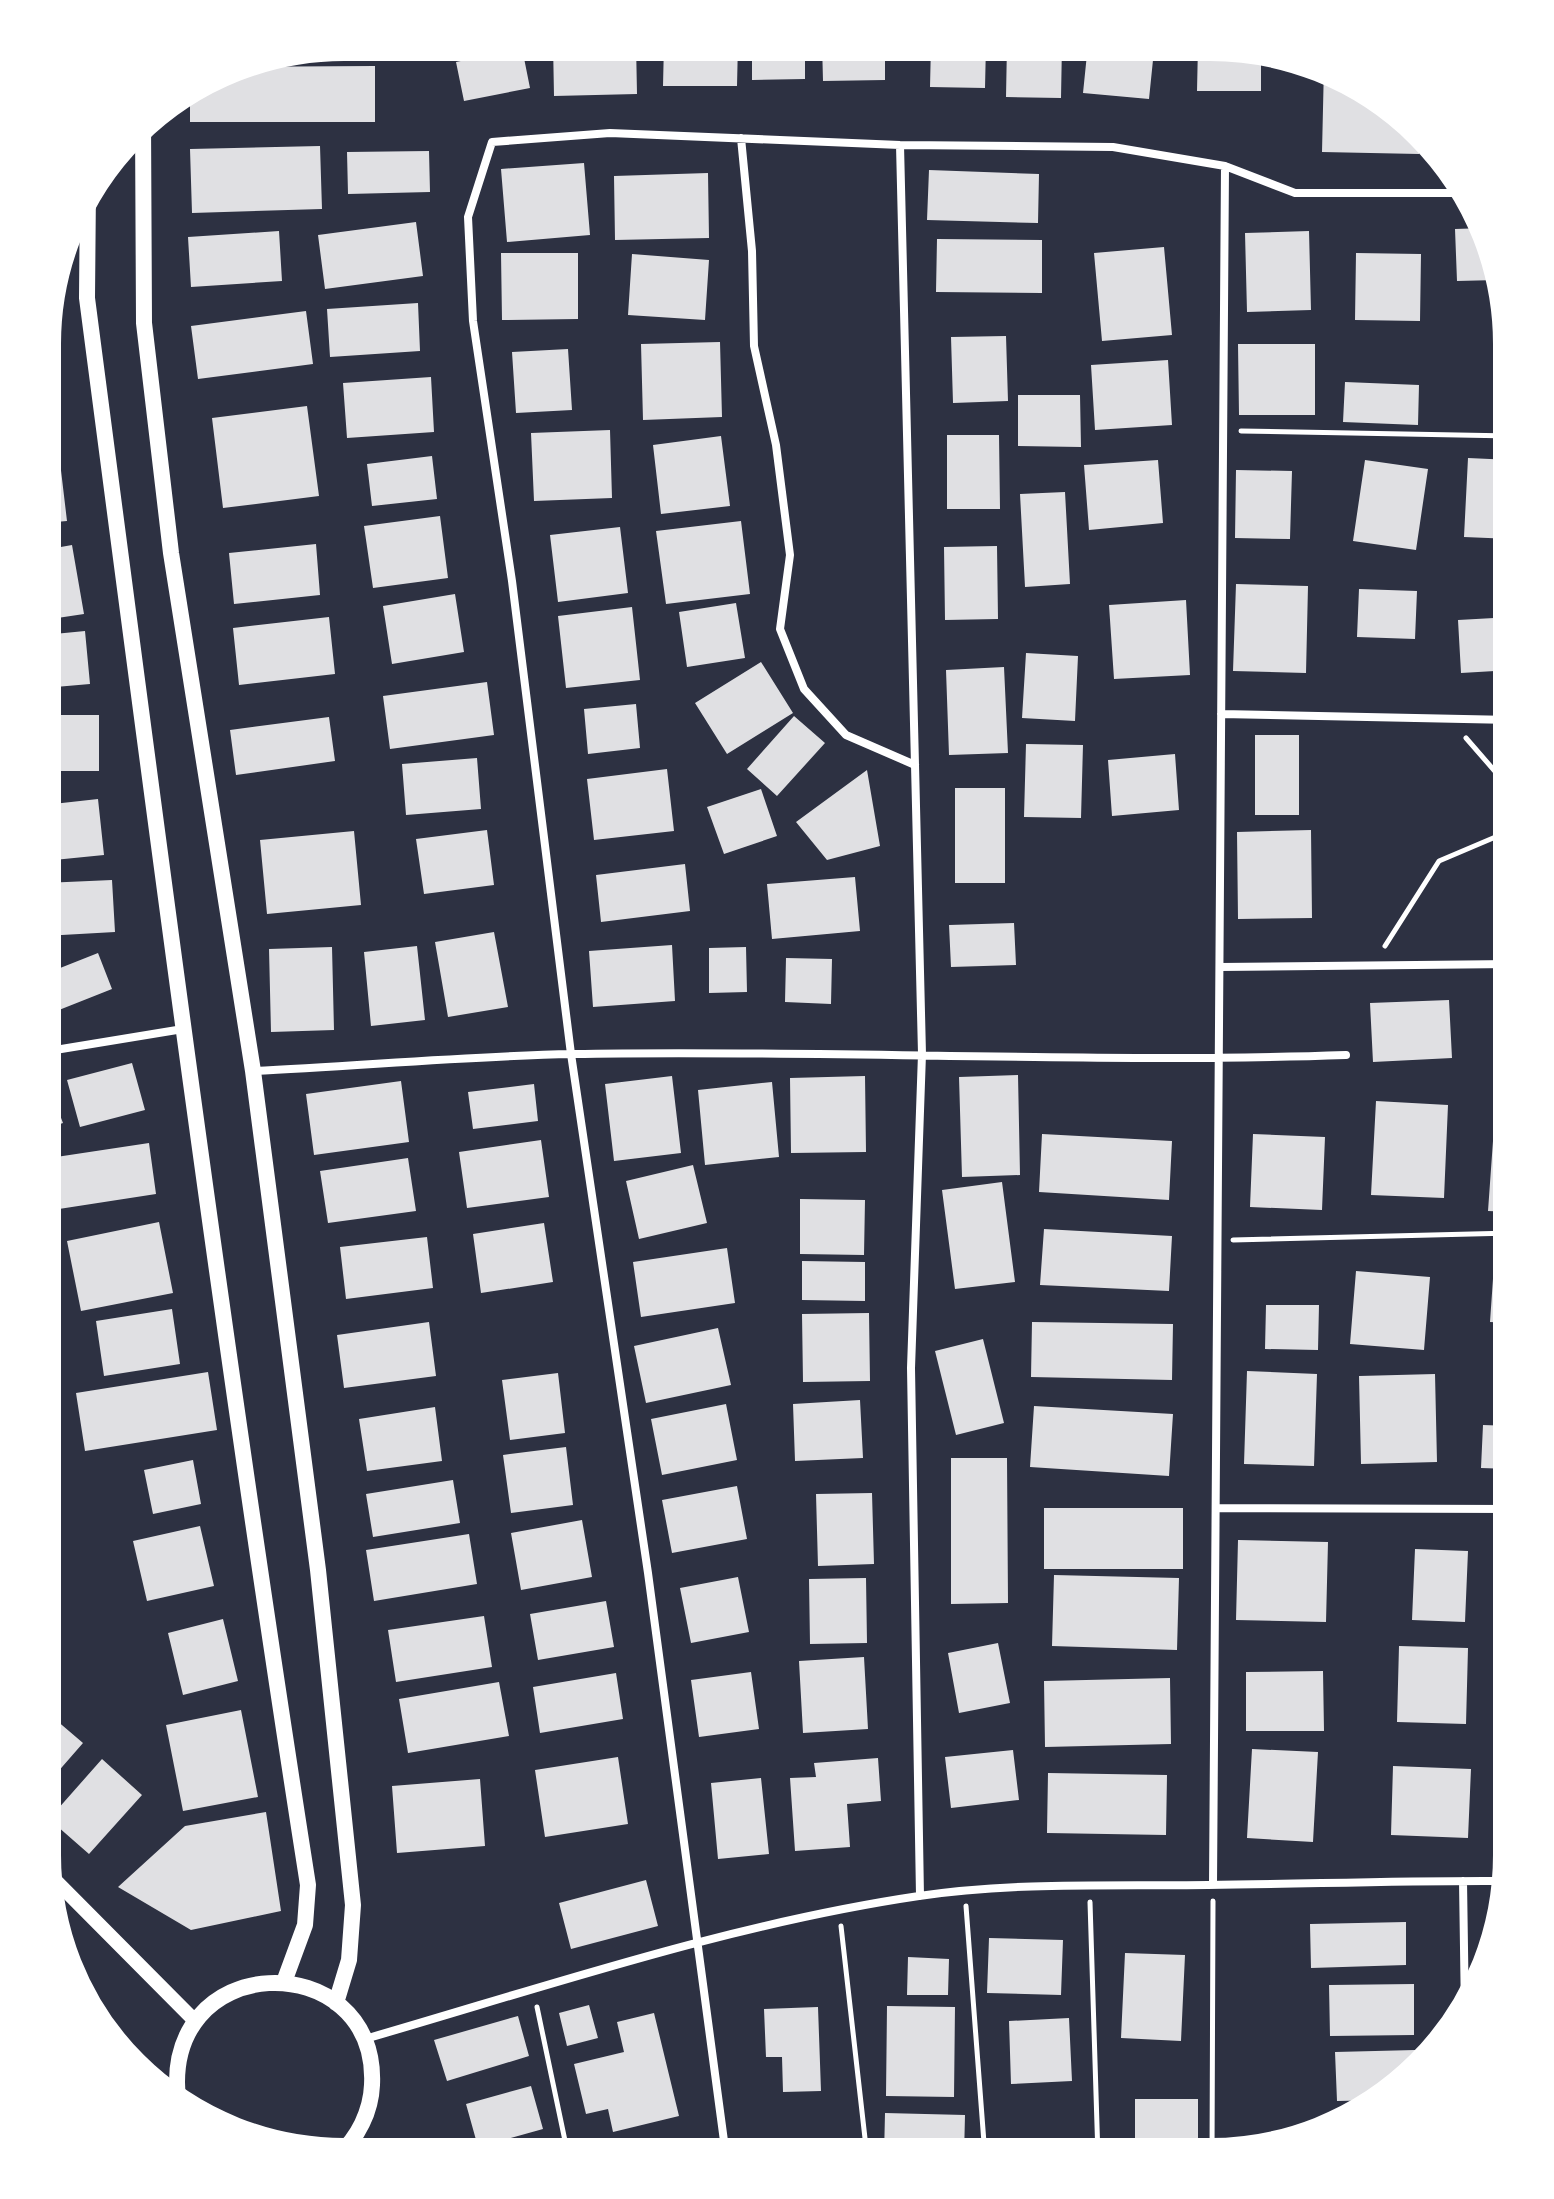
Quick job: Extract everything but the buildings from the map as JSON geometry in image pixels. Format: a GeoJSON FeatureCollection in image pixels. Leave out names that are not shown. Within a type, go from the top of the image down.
{"type":"FeatureCollection","features":[{"type":"Feature","properties":{"kind":"main road"},"geometry":{"type":"LineString","coordinates":[[143,137],[144,323],[171,553],[253,1071],[318,1570],[353,1905],[349,1960],[336,2003]]}},
{"type":"Feature","properties":{"kind":"main road"},"geometry":{"type":"LineString","coordinates":[[88,214],[87,298],[183,1029],[259,1569],[308,1885],[305,1925],[284,1982]]}},
{"type":"Feature","properties":{"kind":"main road"},"geometry":{"type":"LineString","coordinates":[[176,2088],[175,2076],[181,2047],[195,2021],[219,1998],[250,1984],[284,1982],[311,1988],[336,2003],[353,2019],[365,2039],[373,2069],[371,2099],[361,2128],[349,2143]]}},
{"type":"Feature","properties":{"kind":"street"},"geometry":{"type":"LineString","coordinates":[[724,2143],[648,1573],[571,1054],[512,581],[473,321],[468,217],[492,142],[610,133],[900,145],[1113,147],[1225,166],[1295,193],[1455,193]]}},
{"type":"Feature","properties":{"kind":"street"},"geometry":{"type":"LineString","coordinates":[[741,138],[752,251],[754,346],[776,445],[790,555],[780,629],[804,689],[846,735],[915,765]]}},
{"type":"Feature","properties":{"kind":"street"},"geometry":{"type":"LineString","coordinates":[[900,145],[922,1054],[911,1368],[920,1896]]}},
{"type":"Feature","properties":{"kind":"street"},"geometry":{"type":"LineString","coordinates":[[1213,1885],[1225,166]]}},
{"type":"Feature","properties":{"kind":"street"},"geometry":{"type":"LineString","coordinates":[[1221,714],[1498,720]]}},
{"type":"Feature","properties":{"kind":"street"},"geometry":{"type":"LineString","coordinates":[[1220,967],[1498,964]]}},
{"type":"Feature","properties":{"kind":"street"},"geometry":{"type":"LineString","coordinates":[[56,1050],[183,1029]]}},
{"type":"Feature","properties":{"kind":"street"},"geometry":{"type":"LineString","coordinates":[[253,1071],[571,1054],[922,1054],[1219,1059],[1346,1055]]}},
{"type":"Feature","properties":{"kind":"street"},"geometry":{"type":"LineString","coordinates":[[1216,1508],[1498,1509]]}},
{"type":"Feature","properties":{"kind":"street"},"geometry":{"type":"LineString","coordinates":[[1463,1881],[1465,1988]]}},
{"type":"Feature","properties":{"kind":"street"},"geometry":{"type":"LineString","coordinates":[[365,2039],[696,1943],[839,1909],[920,1896],[965,1890],[1090,1886],[1497,1881]]}},
{"type":"Feature","properties":{"kind":"street"},"geometry":{"type":"LineString","coordinates":[[58,1883],[195,2021]]}},
{"type":"Feature","properties":{"kind":"path"},"geometry":{"type":"LineString","coordinates":[[1224,430],[1498,436]]}},
{"type":"Feature","properties":{"kind":"path"},"geometry":{"type":"LineString","coordinates":[[1449,719],[1498,775]]}},
{"type":"Feature","properties":{"kind":"path"},"geometry":{"type":"LineString","coordinates":[[1374,964],[1439,861],[1498,836]]}},
{"type":"Feature","properties":{"kind":"path"},"geometry":{"type":"LineString","coordinates":[[1218,1241],[1498,1233]]}},
{"type":"Feature","properties":{"kind":"path"},"geometry":{"type":"LineString","coordinates":[[1212,2143],[1213,1885]]}},
{"type":"Feature","properties":{"kind":"path"},"geometry":{"type":"LineString","coordinates":[[1090,1886],[1098,2143]]}},
{"type":"Feature","properties":{"kind":"path"},"geometry":{"type":"LineString","coordinates":[[965,1890],[984,2143]]}},
{"type":"Feature","properties":{"kind":"path"},"geometry":{"type":"LineString","coordinates":[[839,1909],[866,2143]]}},
{"type":"Feature","properties":{"kind":"path"},"geometry":{"type":"LineString","coordinates":[[533,1991],[565,2143]]}}]}
